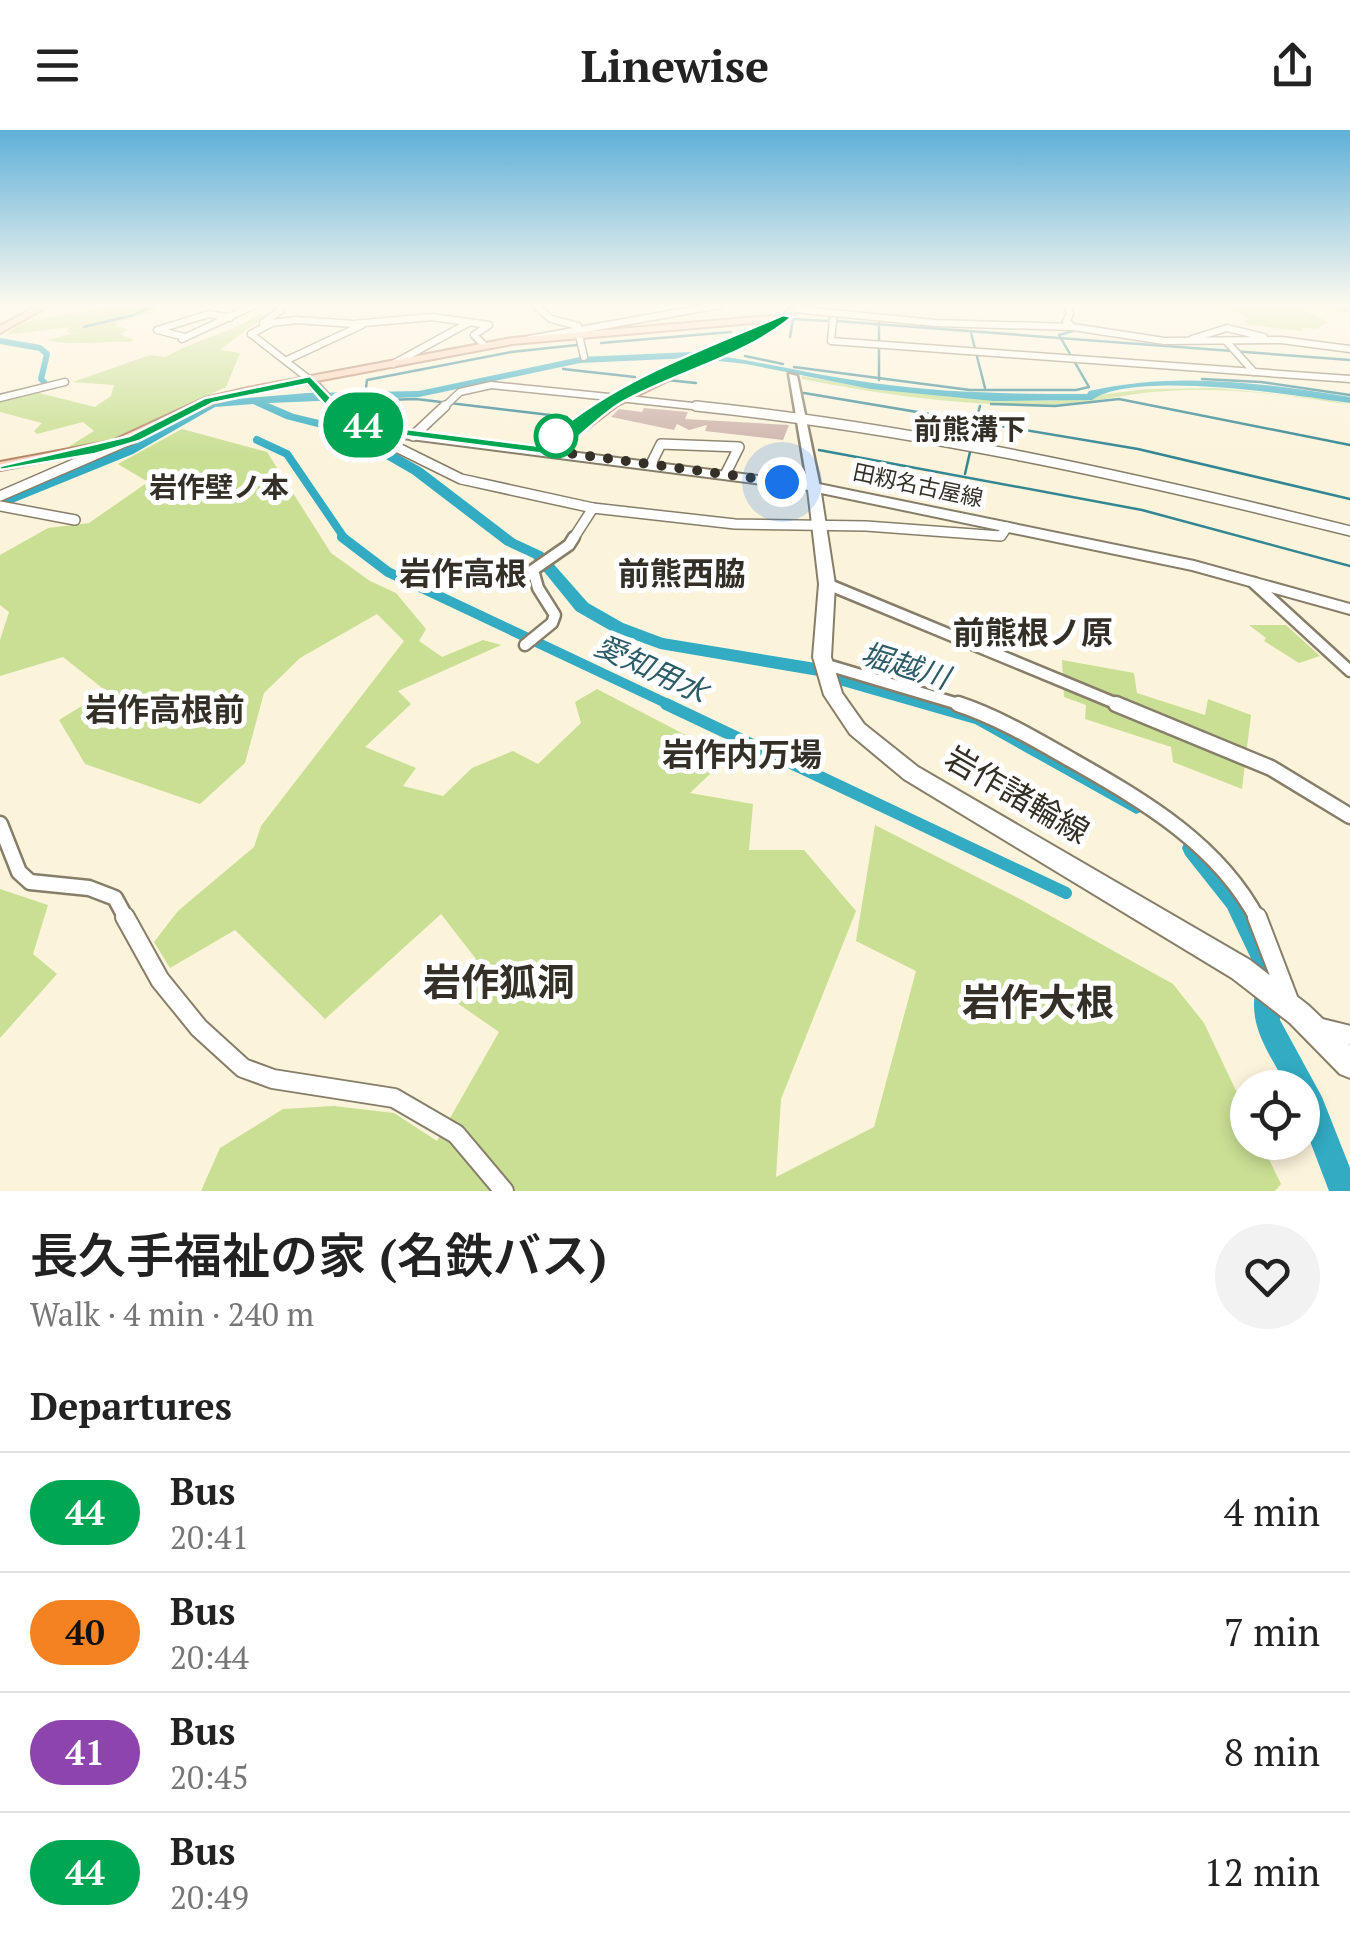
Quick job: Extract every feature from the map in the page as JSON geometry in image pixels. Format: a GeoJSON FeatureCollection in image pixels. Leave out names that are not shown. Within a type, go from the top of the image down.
{"type":"FeatureCollection","features":[{"type":"Feature","properties":{"kind":"main road"},"geometry":{"type":"LineString","coordinates":[[0,466],[70,456],[134,438],[209,400],[318,391],[393,364],[441,355]]}},
{"type":"Feature","properties":{"kind":"main road"},"geometry":{"type":"LineString","coordinates":[[548,451],[614,398],[709,355]]}},
{"type":"Feature","properties":{"kind":"main road","name":"田籾名古屋線"},"geometry":{"type":"LineString","coordinates":[[318,391],[349,419],[387,432],[814,486],[1252,580],[1350,609]]}},
{"type":"Feature","properties":{"kind":"main road"},"geometry":{"type":"LineString","coordinates":[[814,486],[827,584],[820,647],[825,673]]}},
{"type":"Feature","properties":{"kind":"main road","name":"岩作諸輪線"},"geometry":{"type":"LineString","coordinates":[[825,673],[847,717],[889,758],[1241,968],[1312,1026],[1350,1064]]}},
{"type":"Feature","properties":{"kind":"street"},"geometry":{"type":"LineString","coordinates":[[279,355],[318,391]]}},
{"type":"Feature","properties":{"kind":"street"},"geometry":{"type":"LineString","coordinates":[[287,360],[299,355]]}},
{"type":"Feature","properties":{"kind":"street"},"geometry":{"type":"LineString","coordinates":[[393,364],[410,355]]}},
{"type":"Feature","properties":{"kind":"street"},"geometry":{"type":"LineString","coordinates":[[1057,355],[1350,379]]}},
{"type":"Feature","properties":{"kind":"street"},"geometry":{"type":"LineString","coordinates":[[1127,355],[1132,363]]}},
{"type":"Feature","properties":{"kind":"street"},"geometry":{"type":"LineString","coordinates":[[1238,355],[1254,372]]}},
{"type":"Feature","properties":{"kind":"street"},"geometry":{"type":"LineString","coordinates":[[792,376],[814,486]]}},
{"type":"Feature","properties":{"kind":"street"},"geometry":{"type":"LineString","coordinates":[[0,398],[64,382]]}},
{"type":"Feature","properties":{"kind":"street"},"geometry":{"type":"LineString","coordinates":[[413,436],[460,392],[491,385],[801,417],[1141,478],[1350,531]]}},
{"type":"Feature","properties":{"kind":"street"},"geometry":{"type":"LineString","coordinates":[[387,432],[384,441],[461,479],[592,508],[736,524],[819,524],[1001,536],[1006,527]]}},
{"type":"Feature","properties":{"kind":"street"},"geometry":{"type":"LineString","coordinates":[[0,496],[134,438]]}},
{"type":"Feature","properties":{"kind":"street"},"geometry":{"type":"LineString","coordinates":[[652,464],[661,444],[739,447],[726,473]]}},
{"type":"Feature","properties":{"kind":"street"},"geometry":{"type":"LineString","coordinates":[[5,507],[75,520]]}},
{"type":"Feature","properties":{"kind":"street"},"geometry":{"type":"LineString","coordinates":[[525,645],[552,623],[555,615],[532,576],[569,545],[592,508]]}},
{"type":"Feature","properties":{"kind":"street"},"geometry":{"type":"LineString","coordinates":[[1252,580],[1350,671]]}},
{"type":"Feature","properties":{"kind":"street"},"geometry":{"type":"LineString","coordinates":[[827,584],[1271,768],[1350,816]]}},
{"type":"Feature","properties":{"kind":"street"},"geometry":{"type":"LineString","coordinates":[[825,673],[992,716],[1134,794],[1185,828],[1214,858],[1262,923],[1278,962],[1286,1004]]}},
{"type":"Feature","properties":{"kind":"street"},"geometry":{"type":"LineString","coordinates":[[0,824],[20,872],[30,882],[89,888],[115,898],[160,980],[198,1028],[243,1068],[272,1079],[394,1098],[456,1134],[504,1191]]}},
{"type":"Feature","properties":{"kind":"street"},"geometry":{"type":"LineString","coordinates":[[1312,1026],[1350,1034]]}},
{"type":"Feature","properties":{"kind":"green space"},"geometry":{"type":"Polygon","coordinates":[[[150,355],[239,355],[226,387],[124,435],[57,454],[94,431],[83,422],[37,434],[34,431],[42,423],[0,412],[0,401],[39,393],[95,407],[111,396],[114,385],[73,382],[150,355]]]}},
{"type":"Feature","properties":{"kind":"green space"},"geometry":{"type":"Polygon","coordinates":[[[802,376],[876,389],[978,399],[1050,401],[1147,389],[1216,388],[1276,394],[1152,392],[1066,404],[1022,405],[896,395],[802,376]]]}},
{"type":"Feature","properties":{"kind":"green space"},"geometry":{"type":"Polygon","coordinates":[[[1276,394],[1326,399],[1350,405],[1276,394]]]}},
{"type":"Feature","properties":{"kind":"green space"},"geometry":{"type":"Polygon","coordinates":[[[182,429],[267,452],[331,553],[370,581],[396,593],[426,629],[419,641],[442,657],[483,640],[501,645],[398,691],[411,704],[365,747],[416,768],[403,786],[443,796],[472,768],[513,751],[538,764],[581,723],[575,702],[597,689],[728,757],[690,793],[753,804],[749,850],[804,850],[856,911],[781,1099],[776,1177],[874,1127],[916,971],[856,941],[875,825],[1022,900],[1173,984],[1204,1023],[1230,1078],[1230,1160],[1269,1160],[1281,1184],[1275,1191],[201,1191],[220,1148],[283,1109],[334,1106],[394,1113],[437,1141],[499,1032],[447,996],[476,959],[441,914],[325,1019],[235,930],[170,968],[154,942],[178,911],[254,847],[261,826],[404,641],[377,614],[300,658],[264,693],[245,763],[200,804],[85,764],[59,720],[106,691],[63,657],[0,676],[0,640],[9,612],[0,605],[0,555],[48,528],[89,523],[148,482],[118,464],[182,429]]]}},
{"type":"Feature","properties":{"kind":"green space"},"geometry":{"type":"Polygon","coordinates":[[[1249,625],[1286,625],[1320,656],[1299,663],[1264,641],[1266,638],[1249,625]]]}},
{"type":"Feature","properties":{"kind":"green space"},"geometry":{"type":"Polygon","coordinates":[[[1062,660],[1134,673],[1137,693],[1205,715],[1208,699],[1251,715],[1242,789],[1173,762],[1171,747],[1085,719],[1086,705],[1064,697],[1062,660]]]}},
{"type":"Feature","properties":{"kind":"green space"},"geometry":{"type":"Polygon","coordinates":[[[0,889],[48,905],[33,954],[57,974],[0,1038],[0,889]]]}},
{"type":"Feature","properties":{"kind":"building"},"geometry":{"type":"Polygon","coordinates":[[[644,408],[688,412],[685,419],[789,425],[783,440],[705,431],[707,425],[689,430],[677,424],[674,430],[611,417],[619,409],[642,412],[644,408]]]}},
{"type":"Feature","properties":{"kind":"waterway","name":"愛知用水"},"geometry":{"type":"LineString","coordinates":[[47,355],[41,379],[47,385]]}},
{"type":"Feature","properties":{"kind":"waterway"},"geometry":{"type":"LineString","coordinates":[[366,388],[367,380],[498,355]]}},
{"type":"Feature","properties":{"kind":"waterway"},"geometry":{"type":"LineString","coordinates":[[0,504],[129,451],[212,404],[307,396],[419,394],[580,360],[691,355],[746,361],[871,386],[994,398],[1092,397],[1093,393],[1124,387],[1189,383],[1254,386],[1350,400]]}},
{"type":"Feature","properties":{"kind":"waterway"},"geometry":{"type":"LineString","coordinates":[[879,355],[879,378]]}},
{"type":"Feature","properties":{"kind":"waterway"},"geometry":{"type":"LineString","coordinates":[[976,355],[985,388]]}},
{"type":"Feature","properties":{"kind":"waterway"},"geometry":{"type":"LineString","coordinates":[[879,378],[970,390],[1089,387],[1070,355]]}},
{"type":"Feature","properties":{"kind":"waterway"},"geometry":{"type":"LineString","coordinates":[[1278,355],[1350,360]]}},
{"type":"Feature","properties":{"kind":"waterway"},"geometry":{"type":"LineString","coordinates":[[745,356],[783,364]]}},
{"type":"Feature","properties":{"kind":"waterway"},"geometry":{"type":"LineString","coordinates":[[794,367],[879,378]]}},
{"type":"Feature","properties":{"kind":"waterway"},"geometry":{"type":"LineString","coordinates":[[563,369],[635,377]]}},
{"type":"Feature","properties":{"kind":"waterway"},"geometry":{"type":"LineString","coordinates":[[1202,379],[1261,382],[1350,395]]}},
{"type":"Feature","properties":{"kind":"waterway"},"geometry":{"type":"LineString","coordinates":[[667,380],[696,383]]}},
{"type":"Feature","properties":{"kind":"waterway"},"geometry":{"type":"LineString","coordinates":[[804,393],[976,422]]}},
{"type":"Feature","properties":{"kind":"waterway"},"geometry":{"type":"LineString","coordinates":[[384,400],[416,399],[567,417]]}},
{"type":"Feature","properties":{"kind":"waterway"},"geometry":{"type":"LineString","coordinates":[[991,404],[1055,406],[1119,399],[1350,445]]}},
{"type":"Feature","properties":{"kind":"waterway","name":"堀越川"},"geometry":{"type":"LineString","coordinates":[[256,401],[290,417],[345,430],[417,471],[510,542],[538,555],[582,607],[617,627],[660,643],[822,670],[981,719],[1136,805]]}},
{"type":"Feature","properties":{"kind":"waterway"},"geometry":{"type":"LineString","coordinates":[[976,422],[980,406]]}},
{"type":"Feature","properties":{"kind":"waterway"},"geometry":{"type":"LineString","coordinates":[[970,444],[976,422]]}},
{"type":"Feature","properties":{"kind":"waterway"},"geometry":{"type":"LineString","coordinates":[[976,422],[1138,449],[1350,499]]}},
{"type":"Feature","properties":{"kind":"waterway","name":"愛知用水"},"geometry":{"type":"LineString","coordinates":[[257,440],[287,454],[345,539]]}},
{"type":"Feature","properties":{"kind":"waterway"},"geometry":{"type":"LineString","coordinates":[[819,450],[1142,510],[1350,566]]}},
{"type":"Feature","properties":{"kind":"waterway"},"geometry":{"type":"LineString","coordinates":[[965,474],[970,452]]}},
{"type":"Feature","properties":{"kind":"waterway","name":"愛知用水"},"geometry":{"type":"LineString","coordinates":[[342,537],[388,572],[672,706]]}},
{"type":"Feature","properties":{"kind":"waterway","name":"愛知用水"},"geometry":{"type":"LineString","coordinates":[[666,704],[1066,893]]}},
{"type":"Feature","properties":{"kind":"waterway","name":"堀越川"},"geometry":{"type":"LineString","coordinates":[[1193,848],[1235,900],[1265,960]]}},
{"type":"Feature","properties":{"kind":"waterway","name":"堀越川"},"geometry":{"type":"LineString","coordinates":[[1269,985],[1267,1022],[1308,1097],[1344,1191]]}},
{"type":"Feature","properties":{"kind":"bus line","name":"44"},"geometry":{"type":"LineString","coordinates":[[0,466],[90,451],[134,438],[209,400],[310,380],[339,414],[372,428],[543,450],[589,409],[702,355]]}},
{"type":"Feature","properties":{"kind":"bus line","name":"44"},"geometry":{"type":"LineString","coordinates":[[552,451],[587,418],[619,398],[715,355]]}},
{"type":"Feature","properties":{"kind":"district","name":"前熊溝下"},"geometry":{"type":"Point","coordinates":[970,429]}},
{"type":"Feature","properties":{"kind":"district","name":"岩作壁ノ本"},"geometry":{"type":"Point","coordinates":[219,487]}},
{"type":"Feature","properties":{"kind":"district","name":"岩作高根"},"geometry":{"type":"Point","coordinates":[463,574]}},
{"type":"Feature","properties":{"kind":"district","name":"前熊西脇"},"geometry":{"type":"Point","coordinates":[682,574]}},
{"type":"Feature","properties":{"kind":"district","name":"前熊根ノ原"},"geometry":{"type":"Point","coordinates":[1033,633]}},
{"type":"Feature","properties":{"kind":"district","name":"岩作高根前"},"geometry":{"type":"Point","coordinates":[165,710]}},
{"type":"Feature","properties":{"kind":"district","name":"岩作内万場"},"geometry":{"type":"Point","coordinates":[742,755]}},
{"type":"Feature","properties":{"kind":"district","name":"岩作狐洞"},"geometry":{"type":"Point","coordinates":[499,983]}},
{"type":"Feature","properties":{"kind":"district","name":"岩作大根"},"geometry":{"type":"Point","coordinates":[1038,1003]}},
{"type":"Feature","properties":{"kind":"route"},"geometry":{"type":"LineString","coordinates":[[556,436],[552,451],[782,482]]}}]}
